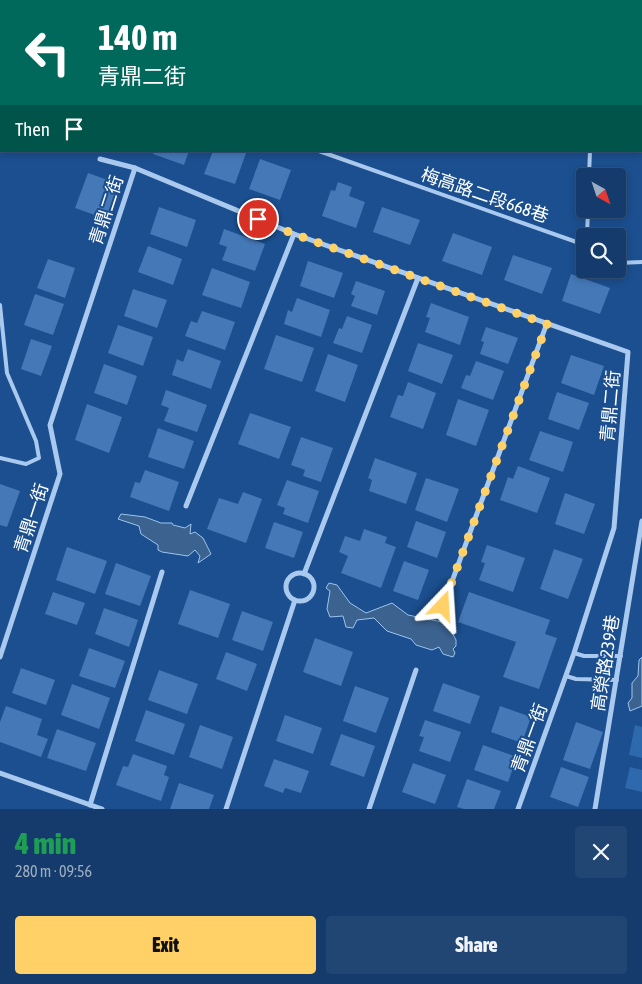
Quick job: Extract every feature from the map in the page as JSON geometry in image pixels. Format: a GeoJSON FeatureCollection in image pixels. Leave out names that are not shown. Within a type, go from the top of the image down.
{"type":"FeatureCollection","features":[{"type":"Feature","properties":{"kind":"street"},"geometry":{"type":"LineString","coordinates":[[100,159],[134,168]]}},
{"type":"Feature","properties":{"kind":"street","name":"青鼎二街"},"geometry":{"type":"LineString","coordinates":[[60,474],[50,425],[134,168],[294,234],[628,352],[614,528],[574,652]]}},
{"type":"Feature","properties":{"kind":"street"},"geometry":{"type":"LineString","coordinates":[[186,506],[294,234]]}},
{"type":"Feature","properties":{"kind":"street"},"geometry":{"type":"LineString","coordinates":[[304,574],[418,278]]}},
{"type":"Feature","properties":{"kind":"street"},"geometry":{"type":"LineString","coordinates":[[443,606],[547,324]]}},
{"type":"Feature","properties":{"kind":"street","name":"青鼎一街"},"geometry":{"type":"LineString","coordinates":[[0,657],[60,474]]}},
{"type":"Feature","properties":{"kind":"street","name":"高榮路239巷"},"geometry":{"type":"LineString","coordinates":[[595,809],[642,521]]}},
{"type":"Feature","properties":{"kind":"street"},"geometry":{"type":"LineString","coordinates":[[90,805],[162,572]]}},
{"type":"Feature","properties":{"kind":"street"},"geometry":{"type":"LineString","coordinates":[[295,574],[304,574],[313,583],[313,592],[308,599],[295,600],[288,594],[286,585],[295,574]]}},
{"type":"Feature","properties":{"kind":"street"},"geometry":{"type":"LineString","coordinates":[[226,809],[295,600]]}},
{"type":"Feature","properties":{"kind":"street","name":"青鼎一街"},"geometry":{"type":"LineString","coordinates":[[518,809],[574,652]]}},
{"type":"Feature","properties":{"kind":"street"},"geometry":{"type":"LineString","coordinates":[[369,809],[416,670]]}},
{"type":"Feature","properties":{"kind":"street"},"geometry":{"type":"LineString","coordinates":[[0,773],[102,809]]}},
{"type":"Feature","properties":{"kind":"lane","name":"梅高路二段668巷"},"geometry":{"type":"LineString","coordinates":[[322,152],[576,242]]}},
{"type":"Feature","properties":{"kind":"lane"},"geometry":{"type":"LineString","coordinates":[[589,168],[590,152]]}},
{"type":"Feature","properties":{"kind":"lane"},"geometry":{"type":"LineString","coordinates":[[626,263],[642,262]]}},
{"type":"Feature","properties":{"kind":"lane"},"geometry":{"type":"LineString","coordinates":[[0,306],[7,373],[36,441],[39,458],[26,464],[0,458]]}},
{"type":"Feature","properties":{"kind":"lane"},"geometry":{"type":"LineString","coordinates":[[574,652],[584,656],[621,656]]}},
{"type":"Feature","properties":{"kind":"lane"},"geometry":{"type":"LineString","coordinates":[[566,676],[576,679],[617,680]]}},
{"type":"Feature","properties":{"kind":"shaded area"},"geometry":{"type":"Polygon","coordinates":[[[121,514],[145,517],[161,523],[172,523],[173,525],[185,528],[191,524],[190,534],[195,532],[203,538],[211,554],[198,563],[200,556],[195,550],[188,556],[162,552],[158,550],[158,545],[141,534],[139,526],[118,519],[121,514]]]}},
{"type":"Feature","properties":{"kind":"shaded area"},"geometry":{"type":"Polygon","coordinates":[[[329,583],[337,585],[350,603],[366,613],[392,603],[408,615],[447,623],[456,640],[453,657],[443,654],[439,647],[432,650],[416,645],[411,639],[387,631],[374,618],[357,620],[353,628],[346,627],[343,616],[330,617],[327,609],[330,591],[326,588],[329,583]]]}},
{"type":"Feature","properties":{"kind":"shaded area"},"geometry":{"type":"Polygon","coordinates":[[[642,657],[642,706],[630,711],[628,703],[632,698],[632,683],[638,676],[639,660],[642,657]]]}},
{"type":"Feature","properties":{"kind":"shaded area"},"geometry":{"type":"Polygon","coordinates":[[[635,725],[642,727],[642,758],[629,755],[635,725]]]}},
{"type":"Feature","properties":{"kind":"shaded area"},"geometry":{"type":"Polygon","coordinates":[[[630,767],[642,770],[642,792],[625,788],[630,767]]]}},
{"type":"Feature","properties":{"kind":"building"},"geometry":{"type":"Polygon","coordinates":[[[154,152],[189,152],[184,165],[153,154],[154,152]]]}},
{"type":"Feature","properties":{"kind":"building"},"geometry":{"type":"Polygon","coordinates":[[[213,152],[246,153],[235,184],[204,174],[213,152]]]}},
{"type":"Feature","properties":{"kind":"building"},"geometry":{"type":"Polygon","coordinates":[[[260,159],[291,170],[280,200],[249,189],[260,159]]]}},
{"type":"Feature","properties":{"kind":"building"},"geometry":{"type":"Polygon","coordinates":[[[88,173],[119,184],[106,219],[75,208],[88,173]]]}},
{"type":"Feature","properties":{"kind":"building"},"geometry":{"type":"Polygon","coordinates":[[[338,182],[352,187],[349,196],[365,202],[356,228],[322,216],[331,190],[335,191],[338,182]]]}},
{"type":"Feature","properties":{"kind":"building"},"geometry":{"type":"Polygon","coordinates":[[[159,207],[196,220],[187,247],[150,234],[159,207]]]}},
{"type":"Feature","properties":{"kind":"building"},"geometry":{"type":"Polygon","coordinates":[[[382,207],[420,220],[410,245],[373,232],[382,207]]]}},
{"type":"Feature","properties":{"kind":"building"},"geometry":{"type":"Polygon","coordinates":[[[224,229],[265,244],[255,271],[222,260],[227,247],[219,244],[224,229]]]}},
{"type":"Feature","properties":{"kind":"building"},"geometry":{"type":"Polygon","coordinates":[[[453,233],[492,247],[482,275],[442,261],[453,233]]]}},
{"type":"Feature","properties":{"kind":"building"},"geometry":{"type":"Polygon","coordinates":[[[148,246],[182,259],[173,285],[138,272],[148,246]]]}},
{"type":"Feature","properties":{"kind":"building"},"geometry":{"type":"Polygon","coordinates":[[[513,255],[552,268],[542,294],[504,280],[513,255]]]}},
{"type":"Feature","properties":{"kind":"building"},"geometry":{"type":"Polygon","coordinates":[[[48,259],[75,268],[65,298],[37,288],[48,259]]]}},
{"type":"Feature","properties":{"kind":"building"},"geometry":{"type":"Polygon","coordinates":[[[308,261],[343,273],[334,298],[300,286],[308,261]]]}},
{"type":"Feature","properties":{"kind":"building"},"geometry":{"type":"Polygon","coordinates":[[[212,268],[250,282],[241,308],[202,295],[212,268]]]}},
{"type":"Feature","properties":{"kind":"building"},"geometry":{"type":"Polygon","coordinates":[[[571,274],[576,276],[576,278],[582,278],[610,288],[600,314],[562,301],[571,274]]]}},
{"type":"Feature","properties":{"kind":"building"},"geometry":{"type":"Polygon","coordinates":[[[356,281],[385,291],[377,315],[351,306],[355,296],[351,294],[356,281]]]}},
{"type":"Feature","properties":{"kind":"building"},"geometry":{"type":"Polygon","coordinates":[[[133,289],[167,300],[157,328],[124,316],[133,289]]]}},
{"type":"Feature","properties":{"kind":"building"},"geometry":{"type":"Polygon","coordinates":[[[35,294],[64,304],[53,335],[24,325],[35,294]]]}},
{"type":"Feature","properties":{"kind":"building"},"geometry":{"type":"Polygon","coordinates":[[[297,298],[330,310],[321,337],[284,324],[288,310],[292,312],[297,298]]]}},
{"type":"Feature","properties":{"kind":"building"},"geometry":{"type":"Polygon","coordinates":[[[431,303],[469,317],[460,345],[425,332],[430,318],[426,317],[431,303]]]}},
{"type":"Feature","properties":{"kind":"building"},"geometry":{"type":"Polygon","coordinates":[[[202,311],[235,322],[225,350],[185,336],[191,321],[197,323],[202,311]]]}},
{"type":"Feature","properties":{"kind":"building"},"geometry":{"type":"Polygon","coordinates":[[[347,316],[372,325],[362,353],[333,343],[339,328],[342,329],[347,316]]]}},
{"type":"Feature","properties":{"kind":"building"},"geometry":{"type":"Polygon","coordinates":[[[118,325],[153,337],[143,366],[108,353],[118,325]]]}},
{"type":"Feature","properties":{"kind":"building"},"geometry":{"type":"Polygon","coordinates":[[[486,327],[518,338],[508,364],[480,354],[484,342],[481,341],[486,327]]]}},
{"type":"Feature","properties":{"kind":"building"},"geometry":{"type":"Polygon","coordinates":[[[276,335],[314,348],[302,382],[264,369],[276,335]]]}},
{"type":"Feature","properties":{"kind":"building"},"geometry":{"type":"Polygon","coordinates":[[[31,339],[52,346],[41,376],[21,369],[31,339]]]}},
{"type":"Feature","properties":{"kind":"building"},"geometry":{"type":"Polygon","coordinates":[[[418,343],[453,355],[442,384],[408,371],[418,343]]]}},
{"type":"Feature","properties":{"kind":"building"},"geometry":{"type":"Polygon","coordinates":[[[188,349],[221,361],[211,389],[172,375],[177,359],[183,362],[188,349]]]}},
{"type":"Feature","properties":{"kind":"building"},"geometry":{"type":"Polygon","coordinates":[[[328,354],[358,365],[345,402],[315,391],[328,354]]]}},
{"type":"Feature","properties":{"kind":"building"},"geometry":{"type":"Polygon","coordinates":[[[571,355],[604,366],[594,395],[561,383],[571,355]]]}},
{"type":"Feature","properties":{"kind":"building"},"geometry":{"type":"Polygon","coordinates":[[[476,361],[504,371],[493,400],[461,388],[466,375],[470,376],[476,361]]]}},
{"type":"Feature","properties":{"kind":"building"},"geometry":{"type":"Polygon","coordinates":[[[104,364],[137,376],[127,405],[94,393],[104,364]]]}},
{"type":"Feature","properties":{"kind":"building"},"geometry":{"type":"Polygon","coordinates":[[[408,382],[436,393],[423,429],[390,417],[398,395],[403,396],[408,382]]]}},
{"type":"Feature","properties":{"kind":"building"},"geometry":{"type":"Polygon","coordinates":[[[166,390],[207,405],[197,432],[164,421],[169,408],[161,405],[166,390]]]}},
{"type":"Feature","properties":{"kind":"building"},"geometry":{"type":"Polygon","coordinates":[[[557,392],[589,403],[579,430],[548,419],[557,392]]]}},
{"type":"Feature","properties":{"kind":"building"},"geometry":{"type":"Polygon","coordinates":[[[458,399],[489,410],[476,446],[446,435],[458,399]]]}},
{"type":"Feature","properties":{"kind":"building"},"geometry":{"type":"Polygon","coordinates":[[[87,404],[122,417],[109,453],[75,440],[87,404]]]}},
{"type":"Feature","properties":{"kind":"building"},"geometry":{"type":"Polygon","coordinates":[[[250,413],[291,427],[279,459],[238,444],[250,413]]]}},
{"type":"Feature","properties":{"kind":"building"},"geometry":{"type":"Polygon","coordinates":[[[158,428],[194,441],[184,469],[148,457],[158,428]]]}},
{"type":"Feature","properties":{"kind":"building"},"geometry":{"type":"Polygon","coordinates":[[[540,431],[573,442],[563,472],[529,460],[540,431]]]}},
{"type":"Feature","properties":{"kind":"building"},"geometry":{"type":"Polygon","coordinates":[[[301,437],[333,448],[321,482],[303,476],[305,470],[291,465],[301,437]]]}},
{"type":"Feature","properties":{"kind":"building"},"geometry":{"type":"Polygon","coordinates":[[[375,458],[417,473],[406,504],[369,491],[372,480],[368,478],[375,458]]]}},
{"type":"Feature","properties":{"kind":"building"},"geometry":{"type":"Polygon","coordinates":[[[518,466],[550,478],[537,513],[500,500],[508,477],[513,479],[518,466]]]}},
{"type":"Feature","properties":{"kind":"building"},"geometry":{"type":"Polygon","coordinates":[[[145,470],[179,482],[169,511],[130,497],[135,482],[140,483],[145,470]]]}},
{"type":"Feature","properties":{"kind":"building"},"geometry":{"type":"Polygon","coordinates":[[[426,478],[459,489],[447,522],[415,510],[426,478]]]}},
{"type":"Feature","properties":{"kind":"building"},"geometry":{"type":"Polygon","coordinates":[[[287,480],[319,491],[308,523],[283,514],[285,508],[277,505],[287,480]]]}},
{"type":"Feature","properties":{"kind":"building"},"geometry":{"type":"Polygon","coordinates":[[[0,484],[20,491],[7,527],[0,525],[0,484]]]}},
{"type":"Feature","properties":{"kind":"building"},"geometry":{"type":"Polygon","coordinates":[[[243,492],[262,499],[246,543],[207,529],[219,498],[238,504],[243,492]]]}},
{"type":"Feature","properties":{"kind":"building"},"geometry":{"type":"Polygon","coordinates":[[[565,493],[595,504],[584,534],[555,524],[565,493]]]}},
{"type":"Feature","properties":{"kind":"building"},"geometry":{"type":"Polygon","coordinates":[[[416,521],[446,532],[437,558],[407,547],[416,521]]]}},
{"type":"Feature","properties":{"kind":"building"},"geometry":{"type":"Polygon","coordinates":[[[274,522],[303,532],[294,558],[265,548],[274,522]]]}},
{"type":"Feature","properties":{"kind":"building"},"geometry":{"type":"Polygon","coordinates":[[[364,529],[387,537],[385,543],[396,547],[381,588],[341,573],[348,556],[339,552],[345,536],[360,541],[364,529]]]}},
{"type":"Feature","properties":{"kind":"building"},"geometry":{"type":"Polygon","coordinates":[[[487,545],[525,558],[513,592],[479,580],[485,563],[481,562],[487,545]]]}},
{"type":"Feature","properties":{"kind":"building"},"geometry":{"type":"Polygon","coordinates":[[[67,547],[107,561],[95,594],[56,580],[67,547]]]}},
{"type":"Feature","properties":{"kind":"building"},"geometry":{"type":"Polygon","coordinates":[[[554,549],[583,559],[568,599],[540,589],[554,549]]]}},
{"type":"Feature","properties":{"kind":"building"},"geometry":{"type":"Polygon","coordinates":[[[404,561],[429,570],[418,600],[393,591],[404,561]]]}},
{"type":"Feature","properties":{"kind":"building"},"geometry":{"type":"Polygon","coordinates":[[[116,563],[151,576],[140,606],[105,594],[116,563]]]}},
{"type":"Feature","properties":{"kind":"building"},"geometry":{"type":"Polygon","coordinates":[[[190,590],[230,604],[218,638],[178,624],[190,590]]]}},
{"type":"Feature","properties":{"kind":"building"},"geometry":{"type":"Polygon","coordinates":[[[53,592],[85,603],[77,625],[45,614],[53,592]]]}},
{"type":"Feature","properties":{"kind":"building"},"geometry":{"type":"Polygon","coordinates":[[[469,592],[550,620],[545,634],[557,638],[539,689],[503,677],[516,642],[458,622],[469,592]]]}},
{"type":"Feature","properties":{"kind":"building"},"geometry":{"type":"Polygon","coordinates":[[[104,608],[138,620],[129,647],[95,634],[104,608]]]}},
{"type":"Feature","properties":{"kind":"building"},"geometry":{"type":"Polygon","coordinates":[[[242,611],[273,622],[263,651],[232,640],[242,611]]]}},
{"type":"Feature","properties":{"kind":"building"},"geometry":{"type":"Polygon","coordinates":[[[315,638],[353,652],[341,686],[303,672],[315,638]]]}},
{"type":"Feature","properties":{"kind":"building"},"geometry":{"type":"Polygon","coordinates":[[[89,648],[125,661],[115,688],[79,676],[89,648]]]}},
{"type":"Feature","properties":{"kind":"building"},"geometry":{"type":"Polygon","coordinates":[[[226,652],[257,664],[247,691],[216,679],[226,652]]]}},
{"type":"Feature","properties":{"kind":"building"},"geometry":{"type":"Polygon","coordinates":[[[21,668],[55,680],[46,705],[12,693],[21,668]]]}},
{"type":"Feature","properties":{"kind":"building"},"geometry":{"type":"Polygon","coordinates":[[[159,670],[198,684],[187,714],[148,700],[159,670]]]}},
{"type":"Feature","properties":{"kind":"building"},"geometry":{"type":"Polygon","coordinates":[[[443,683],[480,696],[470,724],[433,711],[443,683]]]}},
{"type":"Feature","properties":{"kind":"building"},"geometry":{"type":"Polygon","coordinates":[[[72,684],[110,698],[99,729],[61,715],[72,684]]]}},
{"type":"Feature","properties":{"kind":"building"},"geometry":{"type":"Polygon","coordinates":[[[355,686],[389,698],[376,733],[343,721],[355,686]]]}},
{"type":"Feature","properties":{"kind":"building"},"geometry":{"type":"Polygon","coordinates":[[[6,706],[42,719],[37,735],[48,739],[41,757],[0,742],[0,722],[6,706]]]}},
{"type":"Feature","properties":{"kind":"building"},"geometry":{"type":"Polygon","coordinates":[[[500,706],[531,717],[522,743],[491,732],[500,706]]]}},
{"type":"Feature","properties":{"kind":"building"},"geometry":{"type":"Polygon","coordinates":[[[146,710],[185,724],[174,755],[135,741],[146,710]]]}},
{"type":"Feature","properties":{"kind":"building"},"geometry":{"type":"Polygon","coordinates":[[[285,715],[322,728],[313,754],[276,741],[285,715]]]}},
{"type":"Feature","properties":{"kind":"building"},"geometry":{"type":"Polygon","coordinates":[[[425,720],[461,732],[450,762],[419,751],[424,737],[419,736],[425,720]]]}},
{"type":"Feature","properties":{"kind":"building"},"geometry":{"type":"Polygon","coordinates":[[[576,722],[603,732],[590,769],[563,760],[576,722]]]}},
{"type":"Feature","properties":{"kind":"building"},"geometry":{"type":"Polygon","coordinates":[[[200,725],[233,737],[222,769],[189,757],[200,725]]]}},
{"type":"Feature","properties":{"kind":"building"},"geometry":{"type":"Polygon","coordinates":[[[57,729],[96,743],[86,771],[47,758],[57,729]]]}},
{"type":"Feature","properties":{"kind":"building"},"geometry":{"type":"Polygon","coordinates":[[[341,734],[375,746],[364,777],[330,765],[341,734]]]}},
{"type":"Feature","properties":{"kind":"building"},"geometry":{"type":"Polygon","coordinates":[[[483,745],[517,757],[508,782],[474,770],[483,745]]]}},
{"type":"Feature","properties":{"kind":"building"},"geometry":{"type":"Polygon","coordinates":[[[133,754],[167,766],[164,775],[169,777],[161,801],[116,785],[123,766],[128,767],[133,754]]]}},
{"type":"Feature","properties":{"kind":"building"},"geometry":{"type":"Polygon","coordinates":[[[274,759],[309,771],[301,793],[285,788],[283,793],[264,786],[274,759]]]}},
{"type":"Feature","properties":{"kind":"building"},"geometry":{"type":"Polygon","coordinates":[[[413,763],[446,775],[435,804],[402,792],[413,763]]]}},
{"type":"Feature","properties":{"kind":"building"},"geometry":{"type":"Polygon","coordinates":[[[561,767],[589,777],[578,807],[550,797],[561,767]]]}},
{"type":"Feature","properties":{"kind":"building"},"geometry":{"type":"Polygon","coordinates":[[[467,779],[501,791],[494,809],[464,809],[457,807],[467,779]]]}},
{"type":"Feature","properties":{"kind":"building"},"geometry":{"type":"Polygon","coordinates":[[[179,783],[214,795],[209,809],[170,809],[179,783]]]}},
{"type":"Feature","properties":{"kind":"route"},"geometry":{"type":"LineString","coordinates":[[258,219],[294,234],[547,324],[443,606]]}}]}
